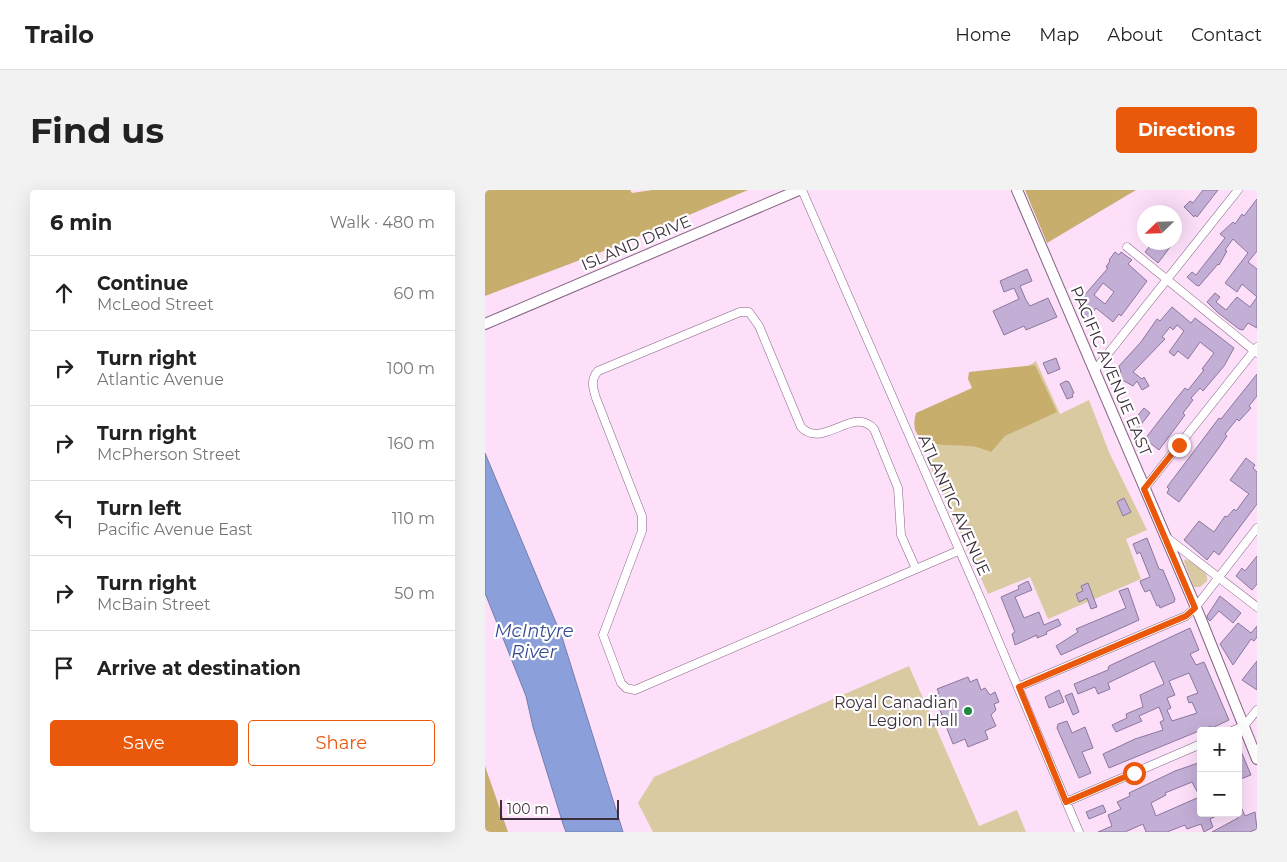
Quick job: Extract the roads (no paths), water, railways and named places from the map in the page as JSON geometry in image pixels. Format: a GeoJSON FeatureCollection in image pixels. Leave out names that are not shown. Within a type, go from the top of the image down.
{"type":"FeatureCollection","features":[{"type":"Feature","properties":{"kind":"street","name":"ISLAND DRIVE"},"geometry":{"type":"LineString","coordinates":[[485,324],[801,190]]}},
{"type":"Feature","properties":{"kind":"street","name":"ATLANTIC AVENUE"},"geometry":{"type":"LineString","coordinates":[[801,190],[1019,687],[1079,832]]}},
{"type":"Feature","properties":{"kind":"street","name":"PACIFIC AVENUE EAST"},"geometry":{"type":"LineString","coordinates":[[1017,190],[1095,370],[1257,759]]}},
{"type":"Feature","properties":{"kind":"street"},"geometry":{"type":"LineString","coordinates":[[1095,370],[1238,190]]}},
{"type":"Feature","properties":{"kind":"street"},"geometry":{"type":"LineString","coordinates":[[1127,247],[1256,351],[1144,489]]}},
{"type":"Feature","properties":{"kind":"street"},"geometry":{"type":"LineString","coordinates":[[916,569],[901,536],[898,488],[874,429],[870,424],[858,421],[816,435],[807,432],[801,427],[759,326],[749,312],[740,312],[598,371],[595,375],[592,386],[596,398],[642,516],[642,531],[603,635],[615,670],[621,683],[626,688],[635,690],[958,551]]}},
{"type":"Feature","properties":{"kind":"street"},"geometry":{"type":"LineString","coordinates":[[1019,687],[1186,616],[1195,608],[1257,528]]}},
{"type":"Feature","properties":{"kind":"street"},"geometry":{"type":"LineString","coordinates":[[1165,536],[1257,608]]}},
{"type":"Feature","properties":{"kind":"street"},"geometry":{"type":"LineString","coordinates":[[1244,726],[1257,710]]}},
{"type":"Feature","properties":{"kind":"street"},"geometry":{"type":"LineString","coordinates":[[1066,802],[1197,746]]}},
{"type":"Feature","properties":{"kind":"water","name":"McIntyre River"},"geometry":{"type":"Polygon","coordinates":[[[485,453],[562,637],[623,832],[566,832],[563,824],[533,727],[526,696],[485,593],[485,453]]]}},
{"type":"Feature","properties":{"kind":"place","name":"Royal Canadian Legion Hall"},"geometry":{"type":"Point","coordinates":[968,711]}}]}
